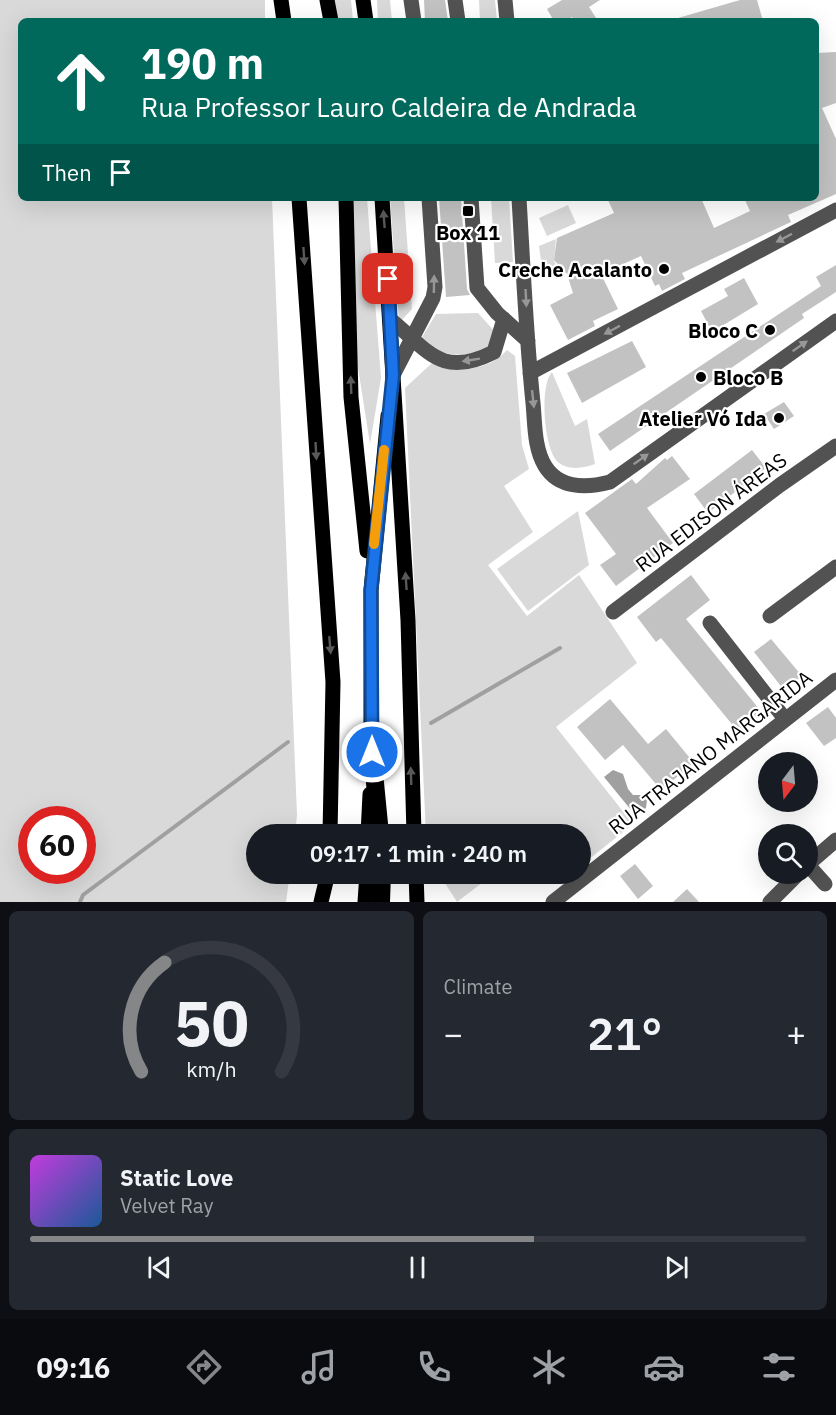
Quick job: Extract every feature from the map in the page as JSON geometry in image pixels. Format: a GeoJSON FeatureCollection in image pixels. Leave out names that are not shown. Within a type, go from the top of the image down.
{"type":"FeatureCollection","features":[{"type":"Feature","properties":{"kind":"highway"},"geometry":{"type":"LineString","coordinates":[[372,752],[379,824]]}},
{"type":"Feature","properties":{"kind":"highway"},"geometry":{"type":"LineString","coordinates":[[381,902],[382,884]]}},
{"type":"Feature","properties":{"kind":"main road"},"geometry":{"type":"LineString","coordinates":[[281,0],[284,18]]}},
{"type":"Feature","properties":{"kind":"main road"},"geometry":{"type":"LineString","coordinates":[[327,0],[330,18]]}},
{"type":"Feature","properties":{"kind":"main road"},"geometry":{"type":"LineString","coordinates":[[363,0],[366,18]]}},
{"type":"Feature","properties":{"kind":"main road"},"geometry":{"type":"LineString","coordinates":[[299,201],[333,682],[330,824]]}},
{"type":"Feature","properties":{"kind":"main road"},"geometry":{"type":"LineString","coordinates":[[346,201],[351,397],[371,590],[372,752],[368,824]]}},
{"type":"Feature","properties":{"kind":"main road"},"geometry":{"type":"LineString","coordinates":[[382,201],[408,620],[414,824]]}},
{"type":"Feature","properties":{"kind":"main road"},"geometry":{"type":"LineString","coordinates":[[371,590],[393,375]]}},
{"type":"Feature","properties":{"kind":"main road"},"geometry":{"type":"LineString","coordinates":[[321,902],[326,884]]}},
{"type":"Feature","properties":{"kind":"main road"},"geometry":{"type":"LineString","coordinates":[[328,902],[329,884]]}},
{"type":"Feature","properties":{"kind":"main road"},"geometry":{"type":"LineString","coordinates":[[365,902],[366,884]]}},
{"type":"Feature","properties":{"kind":"main road"},"geometry":{"type":"LineString","coordinates":[[385,884],[387,902]]}},
{"type":"Feature","properties":{"kind":"main road"},"geometry":{"type":"LineString","coordinates":[[416,884],[417,902]]}},
{"type":"Feature","properties":{"kind":"street"},"geometry":{"type":"LineString","coordinates":[[411,0],[414,18]]}},
{"type":"Feature","properties":{"kind":"street"},"geometry":{"type":"LineString","coordinates":[[456,0],[458,18]]}},
{"type":"Feature","properties":{"kind":"street"},"geometry":{"type":"LineString","coordinates":[[505,0],[507,18]]}},
{"type":"Feature","properties":{"kind":"street"},"geometry":{"type":"LineString","coordinates":[[393,375],[433,298],[435,287],[429,201]]}},
{"type":"Feature","properties":{"kind":"street"},"geometry":{"type":"LineString","coordinates":[[471,201],[477,288],[504,320],[528,341]]}},
{"type":"Feature","properties":{"kind":"street"},"geometry":{"type":"LineString","coordinates":[[519,201],[530,373],[538,452],[545,468],[574,486],[591,487],[610,482],[836,321]]}},
{"type":"Feature","properties":{"kind":"street"},"geometry":{"type":"LineString","coordinates":[[530,373],[836,210]]}},
{"type":"Feature","properties":{"kind":"street"},"geometry":{"type":"LineString","coordinates":[[391,320],[412,337],[422,349],[441,360],[477,361],[494,352],[504,320]]}},
{"type":"Feature","properties":{"kind":"street","name":"RUA EDISON ÁREAS"},"geometry":{"type":"LineString","coordinates":[[613,612],[780,485],[836,446]]}},
{"type":"Feature","properties":{"kind":"street"},"geometry":{"type":"LineString","coordinates":[[770,616],[836,567]]}},
{"type":"Feature","properties":{"kind":"street"},"geometry":{"type":"LineString","coordinates":[[710,623],[785,719]]}},
{"type":"Feature","properties":{"kind":"street","name":"RUA TRAJANO MARGARIDA"},"geometry":{"type":"LineString","coordinates":[[553,902],[836,680]]}},
{"type":"Feature","properties":{"kind":"street"},"geometry":{"type":"LineString","coordinates":[[818,856],[836,840]]}},
{"type":"Feature","properties":{"kind":"street"},"geometry":{"type":"LineString","coordinates":[[818,877],[825,884]]}},
{"type":"Feature","properties":{"kind":"street"},"geometry":{"type":"LineString","coordinates":[[770,902],[788,884]]}},
{"type":"Feature","properties":{"kind":"shaded area"},"geometry":{"type":"Polygon","coordinates":[[[0,0],[265,0],[265,18],[18,18],[18,201],[272,201],[297,815],[296,824],[246,824],[246,884],[288,884],[286,902],[0,902],[0,0]]]}},
{"type":"Feature","properties":{"kind":"shaded area"},"geometry":{"type":"Polygon","coordinates":[[[333,0],[351,0],[353,18],[336,18],[333,0]]]}},
{"type":"Feature","properties":{"kind":"shaded area"},"geometry":{"type":"Polygon","coordinates":[[[377,0],[390,0],[392,18],[378,18],[377,0]]]}},
{"type":"Feature","properties":{"kind":"shaded area"},"geometry":{"type":"Polygon","coordinates":[[[479,0],[495,0],[497,18],[480,18],[479,0]]]}},
{"type":"Feature","properties":{"kind":"shaded area"},"geometry":{"type":"Polygon","coordinates":[[[348,201],[367,201],[381,378],[370,444],[356,355],[348,201]]]}},
{"type":"Feature","properties":{"kind":"shaded area"},"geometry":{"type":"Polygon","coordinates":[[[390,201],[404,201],[412,309],[399,323],[390,201]]]}},
{"type":"Feature","properties":{"kind":"shaded area"},"geometry":{"type":"Polygon","coordinates":[[[491,201],[509,201],[513,262],[495,263],[491,201]]]}},
{"type":"Feature","properties":{"kind":"shaded area"},"geometry":{"type":"Polygon","coordinates":[[[568,205],[576,223],[547,236],[539,218],[568,205]]]}},
{"type":"Feature","properties":{"kind":"shaded area"},"geometry":{"type":"Polygon","coordinates":[[[556,239],[554,261],[557,266],[552,272],[543,275],[539,246],[556,239]]]}},
{"type":"Feature","properties":{"kind":"shaded area"},"geometry":{"type":"Polygon","coordinates":[[[478,313],[497,334],[492,347],[473,353],[445,353],[421,339],[436,314],[478,313]]]}},
{"type":"Feature","properties":{"kind":"shaded area"},"geometry":{"type":"Polygon","coordinates":[[[507,350],[515,356],[522,445],[529,469],[504,486],[533,532],[488,565],[527,616],[579,575],[637,663],[556,727],[633,824],[591,858],[591,824],[426,824],[405,388],[432,363],[462,369],[482,366],[507,350]]]}},
{"type":"Feature","properties":{"kind":"shaded area"},"geometry":{"type":"Polygon","coordinates":[[[552,372],[575,426],[587,419],[595,464],[566,467],[553,455],[549,445],[544,403],[545,390],[552,372]]]}},
{"type":"Feature","properties":{"kind":"shaded area"},"geometry":{"type":"Polygon","coordinates":[[[578,511],[589,565],[528,611],[497,569],[578,511]]]}},
{"type":"Feature","properties":{"kind":"shaded area"},"geometry":{"type":"Polygon","coordinates":[[[613,770],[623,774],[628,789],[633,795],[642,795],[647,800],[646,808],[636,816],[604,777],[613,770]]]}},
{"type":"Feature","properties":{"kind":"shaded area"},"geometry":{"type":"Polygon","coordinates":[[[445,884],[481,884],[457,902],[445,884]]]}},
{"type":"Feature","properties":{"kind":"building"},"geometry":{"type":"Polygon","coordinates":[[[424,0],[445,0],[448,18],[425,18],[424,0]]]}},
{"type":"Feature","properties":{"kind":"building"},"geometry":{"type":"Polygon","coordinates":[[[562,0],[600,0],[589,7],[596,18],[552,18],[547,9],[562,0]]]}},
{"type":"Feature","properties":{"kind":"building"},"geometry":{"type":"Polygon","coordinates":[[[740,0],[757,0],[762,18],[678,18],[740,0]]]}},
{"type":"Feature","properties":{"kind":"building"},"geometry":{"type":"Polygon","coordinates":[[[836,52],[836,103],[822,108],[836,139],[836,194],[788,215],[791,222],[682,273],[685,279],[662,291],[659,284],[655,286],[641,256],[601,274],[618,309],[593,321],[595,326],[568,340],[550,305],[573,293],[567,274],[554,260],[557,238],[614,213],[608,201],[702,201],[714,228],[750,211],[745,201],[819,201],[819,53],[836,52]]]}},
{"type":"Feature","properties":{"kind":"building"},"geometry":{"type":"Polygon","coordinates":[[[439,201],[461,201],[467,289],[470,295],[446,297],[439,201]]]}},
{"type":"Feature","properties":{"kind":"building"},"geometry":{"type":"Polygon","coordinates":[[[836,265],[836,292],[802,314],[804,318],[610,451],[598,434],[821,286],[816,277],[836,265]]]}},
{"type":"Feature","properties":{"kind":"building"},"geometry":{"type":"Polygon","coordinates":[[[744,278],[758,304],[712,332],[701,311],[728,296],[724,289],[744,278]]]}},
{"type":"Feature","properties":{"kind":"building"},"geometry":{"type":"Polygon","coordinates":[[[632,341],[646,367],[582,403],[567,373],[632,341]]]}},
{"type":"Feature","properties":{"kind":"building","name":"Atelier Vó Ida"},"geometry":{"type":"Polygon","coordinates":[[[784,402],[794,416],[774,429],[764,414],[784,402]]]}},
{"type":"Feature","properties":{"kind":"building"},"geometry":{"type":"Polygon","coordinates":[[[752,450],[766,468],[708,513],[694,494],[752,450]]]}},
{"type":"Feature","properties":{"kind":"building"},"geometry":{"type":"Polygon","coordinates":[[[672,456],[690,479],[647,508],[673,543],[616,586],[600,565],[616,554],[585,513],[632,479],[636,484],[665,458],[667,460],[672,456]]]}},
{"type":"Feature","properties":{"kind":"building"},"geometry":{"type":"Polygon","coordinates":[[[691,575],[710,600],[686,619],[764,715],[740,734],[661,638],[656,642],[637,617],[691,575]]]}},
{"type":"Feature","properties":{"kind":"building"},"geometry":{"type":"Polygon","coordinates":[[[771,639],[802,676],[784,690],[754,652],[771,639]]]}},
{"type":"Feature","properties":{"kind":"building"},"geometry":{"type":"Polygon","coordinates":[[[610,699],[648,744],[666,729],[694,763],[661,790],[623,745],[605,760],[577,727],[610,699]]]}},
{"type":"Feature","properties":{"kind":"building"},"geometry":{"type":"Polygon","coordinates":[[[828,707],[836,718],[836,738],[824,746],[806,723],[828,707]]]}},
{"type":"Feature","properties":{"kind":"building"},"geometry":{"type":"Polygon","coordinates":[[[635,864],[653,886],[638,899],[620,876],[635,864]]]}},
{"type":"Feature","properties":{"kind":"building"},"geometry":{"type":"Polygon","coordinates":[[[687,889],[699,902],[673,902],[687,889]]]}},
{"type":"Feature","properties":{"kind":"waterway"},"geometry":{"type":"LineString","coordinates":[[431,723],[560,648]]}},
{"type":"Feature","properties":{"kind":"waterway"},"geometry":{"type":"LineString","coordinates":[[80,902],[83,895],[288,742]]}},
{"type":"Feature","properties":{"kind":"slow traffic"},"geometry":{"type":"LineString","coordinates":[[374,544],[384,450]]}},
{"type":"Feature","properties":{"kind":"place","name":"Box 11"},"geometry":{"type":"Point","coordinates":[468,211]}},
{"type":"Feature","properties":{"kind":"place","name":"Creche Acalanto"},"geometry":{"type":"Point","coordinates":[664,269]}},
{"type":"Feature","properties":{"kind":"place","name":"Bloco C"},"geometry":{"type":"Point","coordinates":[770,330]}},
{"type":"Feature","properties":{"kind":"place","name":"Bloco B"},"geometry":{"type":"Point","coordinates":[701,377]}},
{"type":"Feature","properties":{"kind":"place","name":"Atelier Vó Ida"},"geometry":{"type":"Point","coordinates":[779,418]}},
{"type":"Feature","properties":{"kind":"route"},"geometry":{"type":"LineString","coordinates":[[372,752],[371,590],[378,499],[393,375],[388,279]]}}]}
